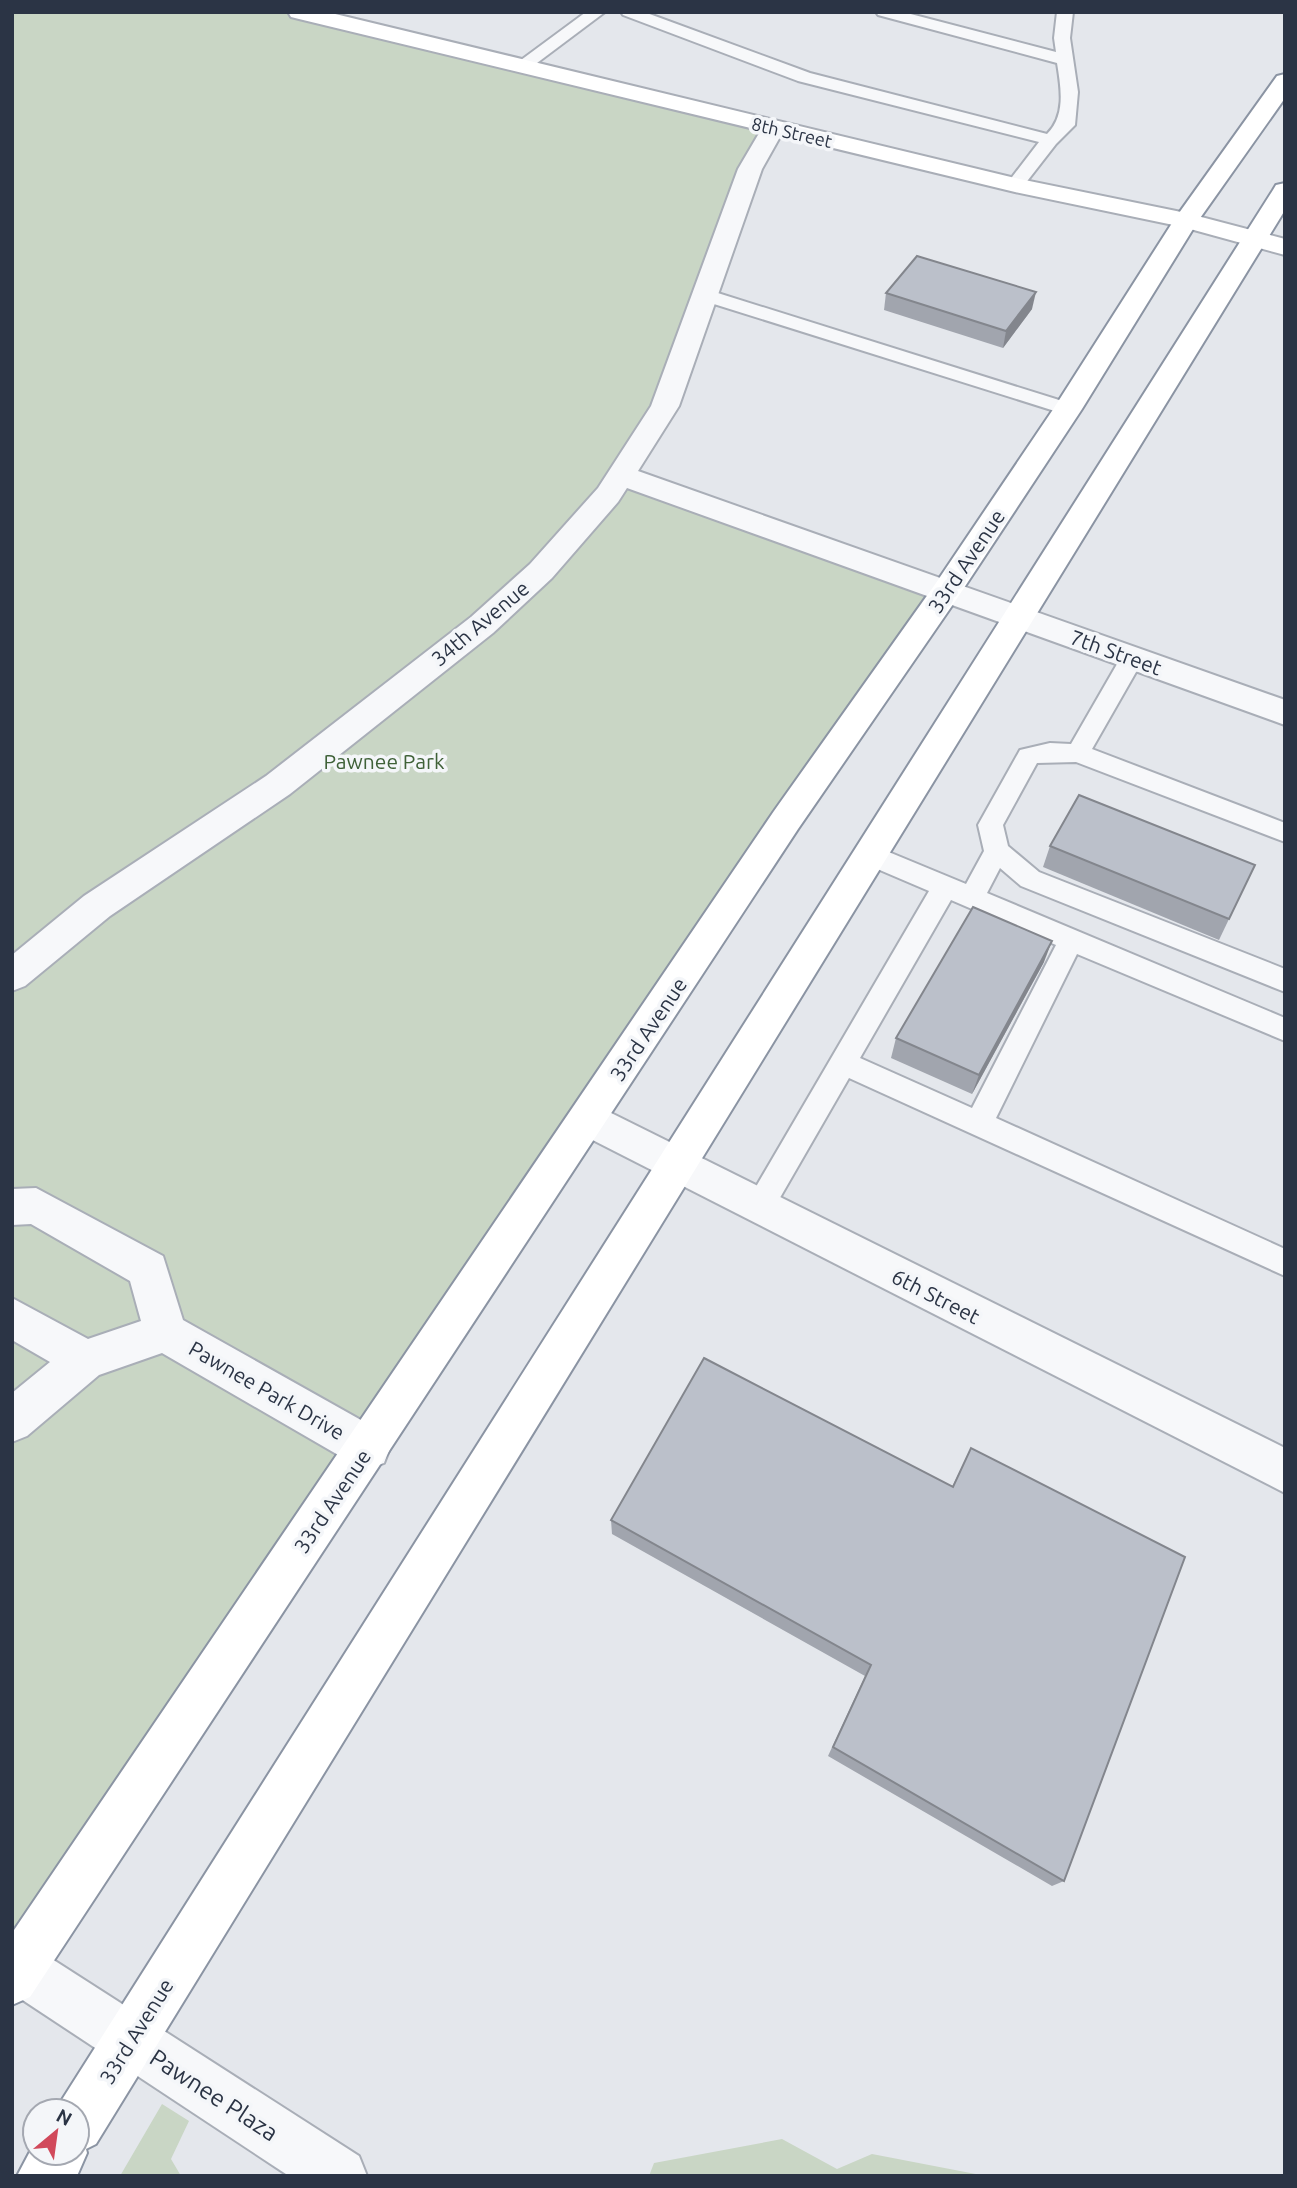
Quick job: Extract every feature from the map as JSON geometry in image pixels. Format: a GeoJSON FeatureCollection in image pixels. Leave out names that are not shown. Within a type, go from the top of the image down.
{"type":"FeatureCollection","features":[{"type":"Feature","properties":{"kind":"main road","name":"8th Street"},"geometry":{"type":"LineString","coordinates":[[299,12],[1015,185],[1186,220],[1285,247]]}},
{"type":"Feature","properties":{"kind":"main road","name":"33rd Avenue"},"geometry":{"type":"LineString","coordinates":[[16,1973],[589,1119],[786,820],[947,590],[1068,408],[1186,220],[1285,81]]}},
{"type":"Feature","properties":{"kind":"main road","name":"33rd Avenue"},"geometry":{"type":"LineString","coordinates":[[91,2104],[676,1162],[1285,190]]}},
{"type":"Feature","properties":{"kind":"street","name":"34th Avenue"},"geometry":{"type":"LineString","coordinates":[[12,976],[97,906],[278,785],[482,625],[541,571],[608,495],[665,406],[750,169],[773,128]]}},
{"type":"Feature","properties":{"kind":"street","name":"7th Street"},"geometry":{"type":"LineString","coordinates":[[620,475],[1018,615],[1285,713]]}},
{"type":"Feature","properties":{"kind":"street","name":"6th Street"},"geometry":{"type":"LineString","coordinates":[[589,1119],[760,1206],[1282,1461]]}},
{"type":"Feature","properties":{"kind":"street","name":"Pawnee Park Drive"},"geometry":{"type":"LineString","coordinates":[[12,1207],[36,1206],[148,1269],[166,1332],[368,1448]]}},
{"type":"Feature","properties":{"kind":"street"},"geometry":{"type":"LineString","coordinates":[[12,1317],[85,1360],[12,1421]]}},
{"type":"Feature","properties":{"kind":"street","name":"Pawnee Park Drive"},"geometry":{"type":"LineString","coordinates":[[85,1360],[166,1332]]}},
{"type":"Feature","properties":{"kind":"street","name":"Pawnee Plaza"},"geometry":{"type":"LineString","coordinates":[[16,1973],[131,2040],[339,2176]]}},
{"type":"Feature","properties":{"kind":"lane"},"geometry":{"type":"LineString","coordinates":[[523,66],[597,12]]}},
{"type":"Feature","properties":{"kind":"lane"},"geometry":{"type":"LineString","coordinates":[[629,12],[804,77],[1050,140]]}},
{"type":"Feature","properties":{"kind":"lane"},"geometry":{"type":"LineString","coordinates":[[884,12],[1066,60]]}},
{"type":"Feature","properties":{"kind":"lane"},"geometry":{"type":"LineString","coordinates":[[1015,185],[1050,140],[1066,125],[1070,92],[1062,38],[1065,12]]}},
{"type":"Feature","properties":{"kind":"lane"},"geometry":{"type":"LineString","coordinates":[[705,295],[1068,408]]}},
{"type":"Feature","properties":{"kind":"lane"},"geometry":{"type":"LineString","coordinates":[[1078,753],[1132,658]]}},
{"type":"Feature","properties":{"kind":"lane"},"geometry":{"type":"LineString","coordinates":[[1285,833],[1078,753],[1050,752],[1029,756],[990,825],[997,851],[1030,879],[1285,981]]}},
{"type":"Feature","properties":{"kind":"lane"},"geometry":{"type":"LineString","coordinates":[[971,898],[997,851]]}},
{"type":"Feature","properties":{"kind":"lane"},"geometry":{"type":"LineString","coordinates":[[870,855],[1279,1028],[1285,1000]]}},
{"type":"Feature","properties":{"kind":"lane"},"geometry":{"type":"LineString","coordinates":[[760,1206],[945,887]]}},
{"type":"Feature","properties":{"kind":"lane"},"geometry":{"type":"LineString","coordinates":[[979,1123],[1071,940]]}},
{"type":"Feature","properties":{"kind":"lane"},"geometry":{"type":"LineString","coordinates":[[842,1062],[1285,1263]]}},
{"type":"Feature","properties":{"kind":"green space","name":"Pawnee Park"},"geometry":{"type":"Polygon","coordinates":[[[12,12],[299,12],[773,128],[665,406],[621,475],[947,590],[12,1979],[12,12]]]}},
{"type":"Feature","properties":{"kind":"green space"},"geometry":{"type":"Polygon","coordinates":[[[162,2104],[189,2121],[171,2159],[181,2176],[120,2176],[162,2104]]]}},
{"type":"Feature","properties":{"kind":"green space"},"geometry":{"type":"Polygon","coordinates":[[[782,2139],[837,2169],[872,2154],[986,2176],[649,2176],[654,2163],[782,2139]]]}},
{"type":"Feature","properties":{"kind":"building"},"geometry":{"type":"Polygon","coordinates":[[[917,256],[1036,292],[1006,331],[886,293],[917,256]]]}},
{"type":"Feature","properties":{"kind":"building"},"geometry":{"type":"Polygon","coordinates":[[[1079,795],[1255,865],[1229,919],[1050,846],[1079,795]]]}},
{"type":"Feature","properties":{"kind":"building"},"geometry":{"type":"Polygon","coordinates":[[[973,907],[1052,941],[979,1075],[896,1038],[973,907]]]}},
{"type":"Feature","properties":{"kind":"building"},"geometry":{"type":"Polygon","coordinates":[[[704,1358],[953,1487],[971,1448],[1185,1557],[1064,1881],[833,1747],[871,1665],[611,1520],[704,1358]]]}}]}
